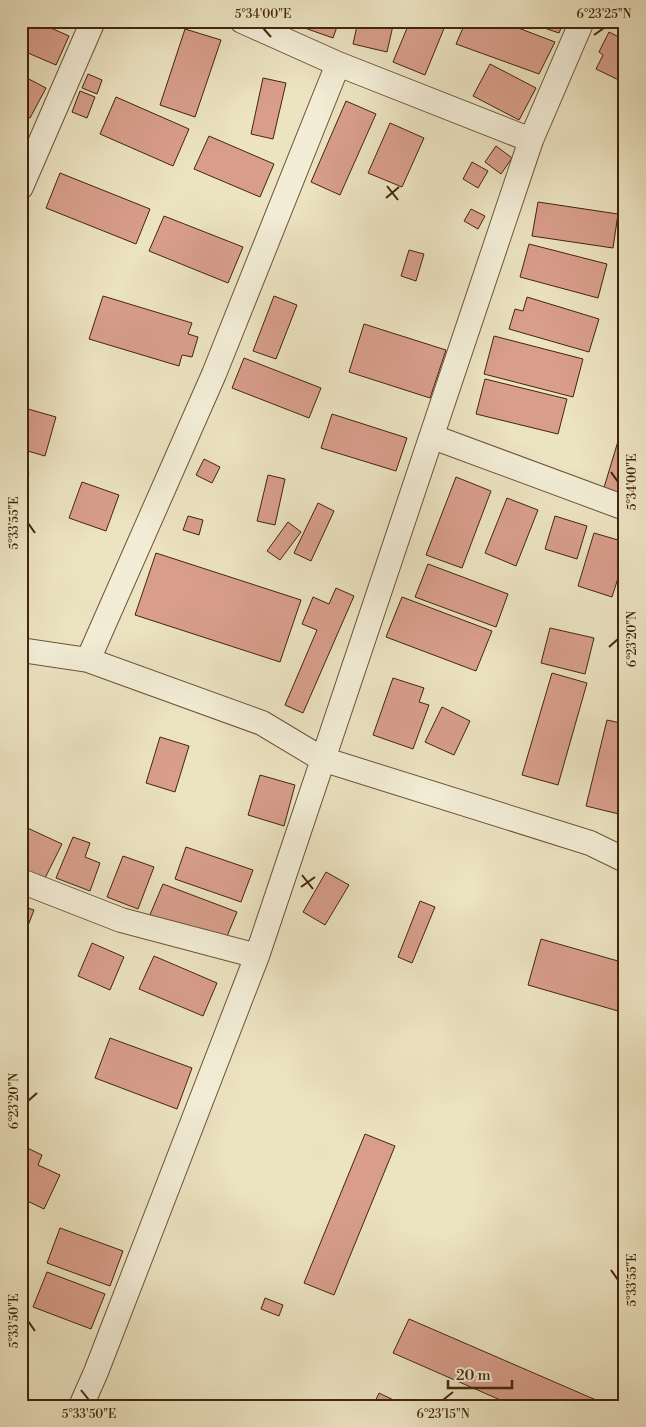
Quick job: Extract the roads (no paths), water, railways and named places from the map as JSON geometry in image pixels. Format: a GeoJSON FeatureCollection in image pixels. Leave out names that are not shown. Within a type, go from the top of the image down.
{"type":"FeatureCollection","features":[{"type":"Feature","properties":{"kind":"street"},"geometry":{"type":"LineString","coordinates":[[21,187],[92,21]]}},
{"type":"Feature","properties":{"kind":"street"},"geometry":{"type":"LineString","coordinates":[[242,21],[338,64],[531,140]]}},
{"type":"Feature","properties":{"kind":"street"},"geometry":{"type":"LineString","coordinates":[[80,1406],[96,1372],[257,956],[322,759],[433,437],[531,140],[582,21]]}},
{"type":"Feature","properties":{"kind":"street"},"geometry":{"type":"LineString","coordinates":[[88,660],[214,374],[338,64]]}},
{"type":"Feature","properties":{"kind":"street"},"geometry":{"type":"LineString","coordinates":[[433,437],[625,508]]}},
{"type":"Feature","properties":{"kind":"street"},"geometry":{"type":"LineString","coordinates":[[21,650],[88,660],[262,723],[322,759],[590,843],[625,860]]}},
{"type":"Feature","properties":{"kind":"street"},"geometry":{"type":"LineString","coordinates":[[21,881],[121,920],[257,956]]}}]}
